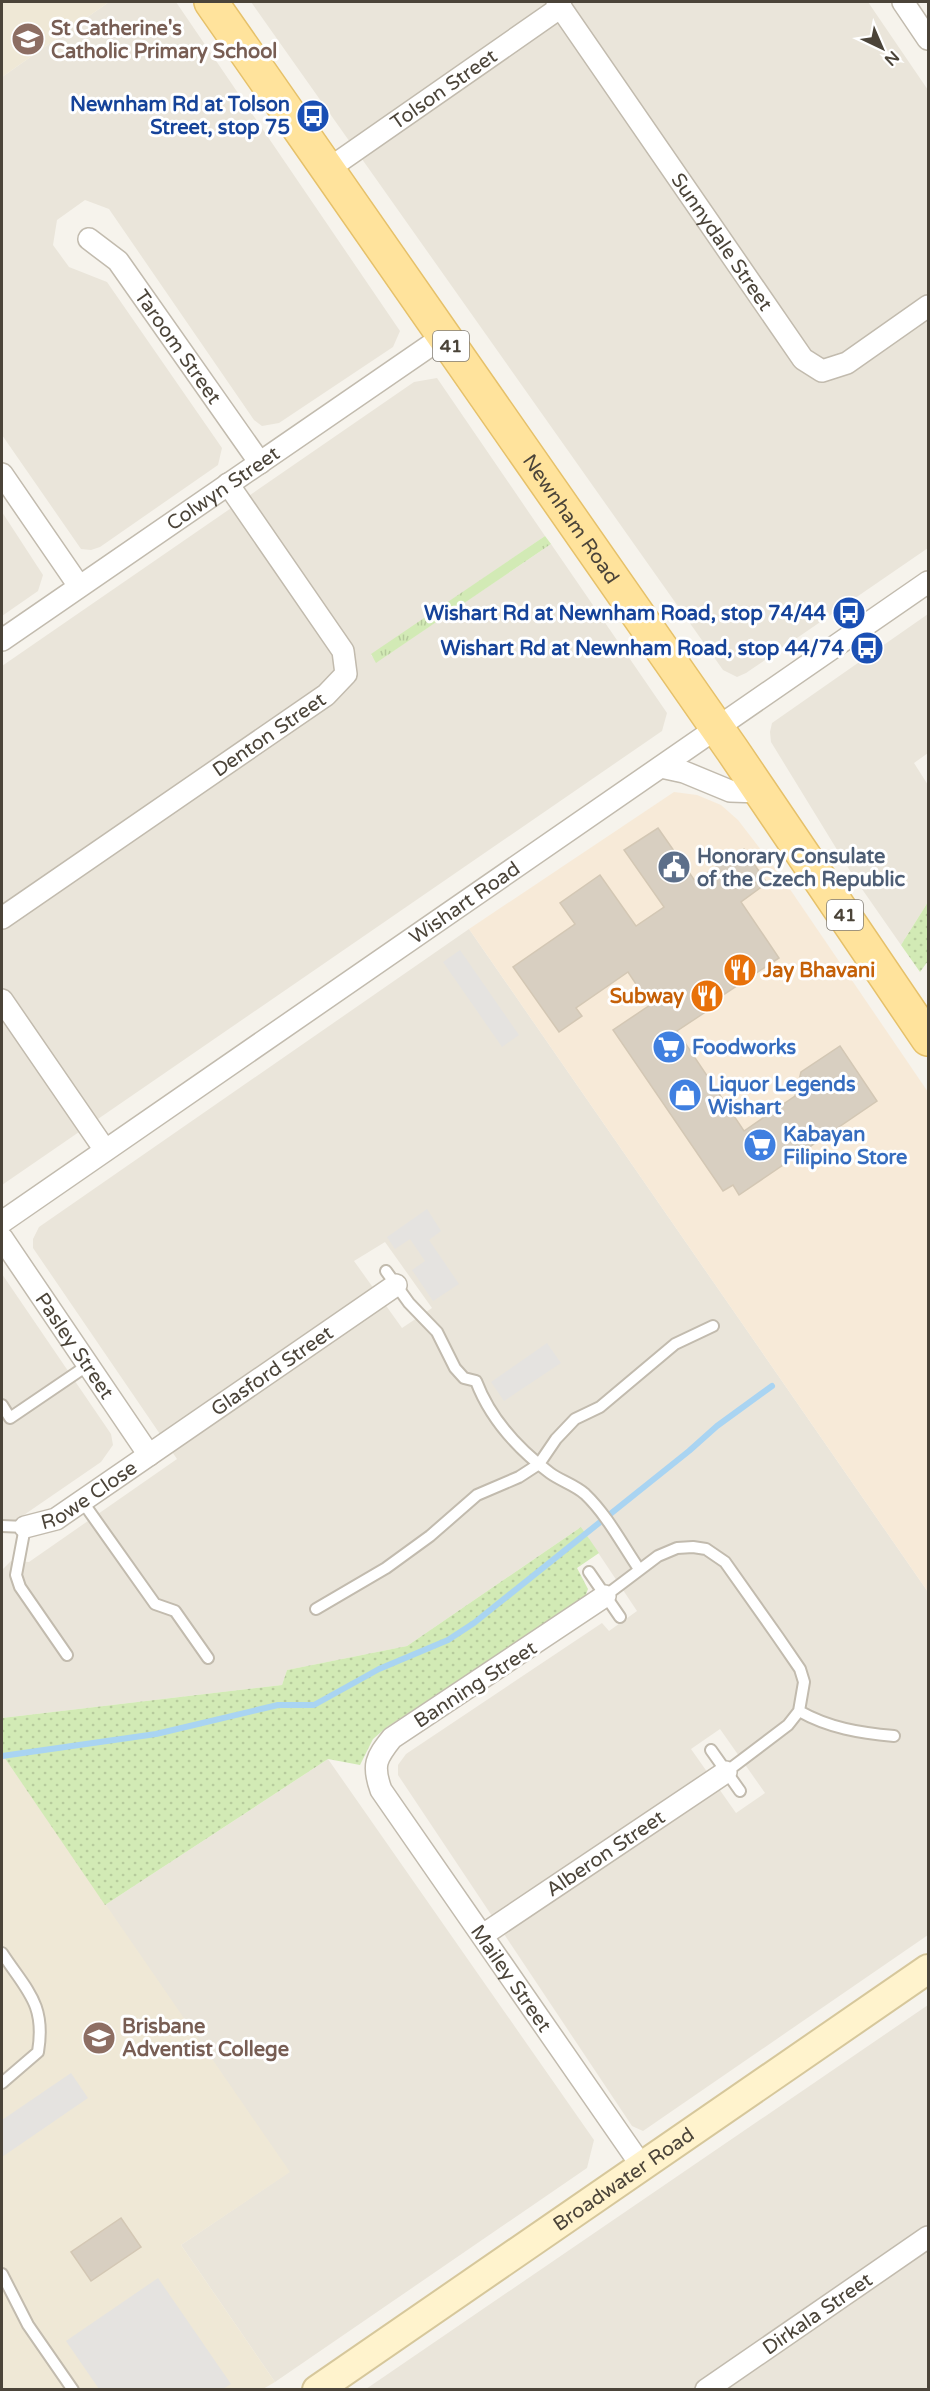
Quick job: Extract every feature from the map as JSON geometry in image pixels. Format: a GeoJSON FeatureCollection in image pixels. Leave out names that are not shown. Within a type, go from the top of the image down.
{"type":"FeatureCollection","features":[{"type":"Feature","properties":{"kind":"main road","name":"Newnham Road"},"geometry":{"type":"LineString","coordinates":[[211,2],[717,728],[928,1039]]}},
{"type":"Feature","properties":{"kind":"main road","name":"Broadwater Road"},"geometry":{"type":"LineString","coordinates":[[317,2390],[928,1969]]}},
{"type":"Feature","properties":{"kind":"street"},"geometry":{"type":"LineString","coordinates":[[903,2],[928,39]]}},
{"type":"Feature","properties":{"kind":"street","name":"Tolson Street"},"geometry":{"type":"LineString","coordinates":[[327,170],[559,4]]}},
{"type":"Feature","properties":{"kind":"street","name":"Sunnydale Street"},"geometry":{"type":"LineString","coordinates":[[559,4],[804,359],[822,371],[847,363],[928,306]]}},
{"type":"Feature","properties":{"kind":"street","name":"Taroom Street"},"geometry":{"type":"LineString","coordinates":[[89,239],[118,261],[260,462]]}},
{"type":"Feature","properties":{"kind":"street","name":"Colwyn Street"},"geometry":{"type":"LineString","coordinates":[[2,640],[444,336]]}},
{"type":"Feature","properties":{"kind":"street"},"geometry":{"type":"LineString","coordinates":[[2,474],[79,586]]}},
{"type":"Feature","properties":{"kind":"street","name":"Denton Street"},"geometry":{"type":"LineString","coordinates":[[2,918],[326,695],[346,675],[343,651],[228,484]]}},
{"type":"Feature","properties":{"kind":"street","name":"Wishart Road"},"geometry":{"type":"LineString","coordinates":[[2,1222],[928,582]]}},
{"type":"Feature","properties":{"kind":"street"},"geometry":{"type":"LineString","coordinates":[[661,767],[684,772],[730,791],[760,792]]}},
{"type":"Feature","properties":{"kind":"street"},"geometry":{"type":"LineString","coordinates":[[2,1000],[105,1150]]}},
{"type":"Feature","properties":{"kind":"street","name":"Pasley Street"},"geometry":{"type":"LineString","coordinates":[[2,1238],[149,1455]]}},
{"type":"Feature","properties":{"kind":"street","name":"Glasford Street"},"geometry":{"type":"LineString","coordinates":[[149,1455],[391,1278]]}},
{"type":"Feature","properties":{"kind":"street","name":"Rowe Close"},"geometry":{"type":"LineString","coordinates":[[25,1527],[56,1519],[149,1455]]}},
{"type":"Feature","properties":{"kind":"street","name":"Banning Street"},"geometry":{"type":"LineString","coordinates":[[381,1790],[375,1772],[379,1755],[392,1738],[605,1596]]}},
{"type":"Feature","properties":{"kind":"street","name":"Alberon Street"},"geometry":{"type":"LineString","coordinates":[[483,1935],[726,1772]]}},
{"type":"Feature","properties":{"kind":"street","name":"Mailey Street"},"geometry":{"type":"LineString","coordinates":[[381,1790],[641,2165]]}},
{"type":"Feature","properties":{"kind":"street","name":"Dirkala Street"},"geometry":{"type":"LineString","coordinates":[[706,2390],[928,2237]]}},
{"type":"Feature","properties":{"kind":"lane"},"geometry":{"type":"LineString","coordinates":[[391,1278],[409,1303],[437,1332],[455,1368],[464,1378],[476,1381],[481,1395],[514,1443],[539,1464],[583,1492],[596,1505],[639,1569]]}},
{"type":"Feature","properties":{"kind":"lane"},"geometry":{"type":"LineString","coordinates":[[316,1609],[386,1568],[430,1536],[477,1495],[539,1464],[556,1439],[575,1419],[600,1407],[675,1344],[713,1326]]}},
{"type":"Feature","properties":{"kind":"lane"},"geometry":{"type":"LineString","coordinates":[[2,1405],[10,1418],[88,1365]]}},
{"type":"Feature","properties":{"kind":"lane"},"geometry":{"type":"LineString","coordinates":[[82,1502],[154,1604],[175,1611],[208,1658]]}},
{"type":"Feature","properties":{"kind":"lane"},"geometry":{"type":"LineString","coordinates":[[2,1526],[25,1527],[16,1575],[20,1587],[67,1655]]}},
{"type":"Feature","properties":{"kind":"lane"},"geometry":{"type":"LineString","coordinates":[[605,1596],[658,1556],[677,1548],[706,1549],[725,1562],[800,1669],[804,1682],[799,1711],[788,1725],[726,1772]]}},
{"type":"Feature","properties":{"kind":"lane"},"geometry":{"type":"LineString","coordinates":[[589,1572],[620,1617]]}},
{"type":"Feature","properties":{"kind":"lane"},"geometry":{"type":"LineString","coordinates":[[799,1711],[815,1719],[859,1733],[894,1736]]}},
{"type":"Feature","properties":{"kind":"lane"},"geometry":{"type":"LineString","coordinates":[[711,1750],[740,1791]]}},
{"type":"Feature","properties":{"kind":"lane"},"geometry":{"type":"LineString","coordinates":[[2,1953],[37,2006],[42,2029],[38,2052],[24,2067],[2,2083]]}},
{"type":"Feature","properties":{"kind":"lane"},"geometry":{"type":"LineString","coordinates":[[2,2274],[28,2325],[73,2390]]}},
{"type":"Feature","properties":{"kind":"shaded area","name":"St Catherine's Catholic Primary School"},"geometry":{"type":"Polygon","coordinates":[[[2,2],[109,2],[2,77],[2,2]]]}},
{"type":"Feature","properties":{"kind":"shaded area"},"geometry":{"type":"Polygon","coordinates":[[[109,2],[176,2],[400,331],[393,347],[279,423],[262,426],[254,420],[109,209],[85,200],[57,220],[53,245],[69,267],[107,282],[222,448],[218,465],[100,547],[91,550],[81,549],[2,435],[2,77],[109,2]]]}},
{"type":"Feature","properties":{"kind":"shaded area"},"geometry":{"type":"Polygon","coordinates":[[[251,2],[868,2],[928,90],[928,548],[746,673],[737,677],[723,670],[251,2]]]}},
{"type":"Feature","properties":{"kind":"shaded area"},"geometry":{"type":"Polygon","coordinates":[[[437,378],[545,536],[371,655],[377,662],[551,544],[667,713],[662,731],[2,1185],[2,666],[414,382],[437,378]]]}},
{"type":"Feature","properties":{"kind":"shaded area"},"geometry":{"type":"Polygon","coordinates":[[[2,512],[43,575],[38,591],[2,616],[2,512]]]}},
{"type":"Feature","properties":{"kind":"shaded area"},"geometry":{"type":"Polygon","coordinates":[[[928,614],[928,753],[914,763],[928,785],[928,902],[901,945],[855,879],[771,742],[770,732],[772,723],[928,614]]]}},
{"type":"Feature","properties":{"kind":"shaded area"},"geometry":{"type":"Polygon","coordinates":[[[674,792],[697,795],[721,805],[738,820],[781,876],[928,1092],[928,1592],[469,929],[674,792]]]}},
{"type":"Feature","properties":{"kind":"shaded area"},"geometry":{"type":"Polygon","coordinates":[[[469,929],[928,1592],[928,1935],[643,2131],[632,2126],[398,1775],[398,1765],[406,1754],[602,1623],[609,1631],[637,1611],[581,1527],[407,1646],[287,1670],[282,1685],[2,1718],[3,1569],[11,1561],[29,1562],[177,1459],[33,1248],[33,1239],[39,1227],[469,929]],[[385,1242],[354,1261],[402,1328],[432,1308],[385,1242]],[[720,1729],[691,1749],[736,1813],[765,1793],[720,1729]]]}},
{"type":"Feature","properties":{"kind":"shaded area"},"geometry":{"type":"Polygon","coordinates":[[[460,950],[519,1035],[502,1047],[443,962],[460,950]]]}},
{"type":"Feature","properties":{"kind":"shaded area"},"geometry":{"type":"Polygon","coordinates":[[[427,1209],[441,1231],[429,1240],[459,1284],[433,1301],[412,1270],[425,1261],[410,1239],[395,1249],[387,1237],[427,1209]]]}},
{"type":"Feature","properties":{"kind":"shaded area"},"geometry":{"type":"Polygon","coordinates":[[[2,1274],[111,1434],[113,1445],[101,1462],[2,1530],[2,1274]]]}},
{"type":"Feature","properties":{"kind":"shaded area"},"geometry":{"type":"Polygon","coordinates":[[[547,1343],[561,1363],[504,1401],[491,1382],[547,1343]]]}},
{"type":"Feature","properties":{"kind":"shaded area","name":"Brisbane Adventist College"},"geometry":{"type":"Polygon","coordinates":[[[2,1754],[290,2172],[181,2245],[275,2382],[263,2389],[2,2389],[2,1754]]]}},
{"type":"Feature","properties":{"kind":"shaded area"},"geometry":{"type":"Polygon","coordinates":[[[328,1759],[594,2140],[587,2168],[275,2382],[181,2245],[289,2172],[105,1905],[328,1759]]]}},
{"type":"Feature","properties":{"kind":"shaded area"},"geometry":{"type":"Polygon","coordinates":[[[928,2005],[928,2389],[366,2389],[928,2005]]]}},
{"type":"Feature","properties":{"kind":"shaded area"},"geometry":{"type":"Polygon","coordinates":[[[71,2073],[88,2098],[2,2157],[2,2120],[71,2073]]]}},
{"type":"Feature","properties":{"kind":"shaded area"},"geometry":{"type":"Polygon","coordinates":[[[158,2278],[231,2384],[223,2389],[99,2389],[66,2341],[158,2278]]]}},
{"type":"Feature","properties":{"kind":"green space"},"geometry":{"type":"Polygon","coordinates":[[[545,536],[551,544],[376,663],[371,654],[545,536]]]}},
{"type":"Feature","properties":{"kind":"green space"},"geometry":{"type":"Polygon","coordinates":[[[928,902],[928,961],[920,972],[901,945],[928,902]]]}},
{"type":"Feature","properties":{"kind":"green space"},"geometry":{"type":"Polygon","coordinates":[[[581,1527],[599,1553],[577,1568],[588,1589],[585,1597],[481,1668],[387,1727],[373,1739],[360,1765],[328,1759],[105,1905],[2,1754],[2,1718],[282,1685],[287,1670],[407,1646],[581,1527]]]}},
{"type":"Feature","properties":{"kind":"building"},"geometry":{"type":"Polygon","coordinates":[[[658,828],[695,881],[744,849],[767,883],[741,902],[779,958],[720,997],[722,1001],[677,1031],[744,1131],[795,1096],[801,1072],[840,1046],[877,1101],[739,1195],[733,1185],[723,1191],[613,1030],[650,1005],[628,972],[576,1008],[582,1016],[559,1032],[513,967],[575,924],[560,903],[600,875],[636,926],[664,907],[624,850],[658,828]]]}},
{"type":"Feature","properties":{"kind":"building"},"geometry":{"type":"Polygon","coordinates":[[[121,2218],[141,2247],[91,2281],[71,2252],[121,2218]]]}},
{"type":"Feature","properties":{"kind":"waterway"},"geometry":{"type":"LineString","coordinates":[[2,1756],[156,1734],[278,1705],[314,1705],[379,1669],[448,1640],[474,1623],[717,1426],[772,1386]]}},
{"type":"Feature","properties":{"kind":"place","name":"St Catherine's Catholic Primary School"},"geometry":{"type":"Point","coordinates":[28,39]}},
{"type":"Feature","properties":{"kind":"place","name":"Newnham Rd at Tolson Street, stop 75"},"geometry":{"type":"Point","coordinates":[313,116]}},
{"type":"Feature","properties":{"kind":"place","name":"Wishart Rd at Newnham Road, stop 74/44"},"geometry":{"type":"Point","coordinates":[849,613]}},
{"type":"Feature","properties":{"kind":"place","name":"Wishart Rd at Newnham Road, stop 44/74"},"geometry":{"type":"Point","coordinates":[867,648]}},
{"type":"Feature","properties":{"kind":"place","name":"Honorary Consulate of the Czech Republic"},"geometry":{"type":"Point","coordinates":[674,867]}},
{"type":"Feature","properties":{"kind":"place","name":"Jay Bhavani"},"geometry":{"type":"Point","coordinates":[740,970]}},
{"type":"Feature","properties":{"kind":"place","name":"Subway"},"geometry":{"type":"Point","coordinates":[707,996]}},
{"type":"Feature","properties":{"kind":"place","name":"Foodworks"},"geometry":{"type":"Point","coordinates":[669,1047]}},
{"type":"Feature","properties":{"kind":"place","name":"Liquor Legends Wishart"},"geometry":{"type":"Point","coordinates":[685,1095]}},
{"type":"Feature","properties":{"kind":"place","name":"Kabayan Filipino Store"},"geometry":{"type":"Point","coordinates":[760,1145]}},
{"type":"Feature","properties":{"kind":"place","name":"Brisbane Adventist College"},"geometry":{"type":"Point","coordinates":[99,2038]}}]}
